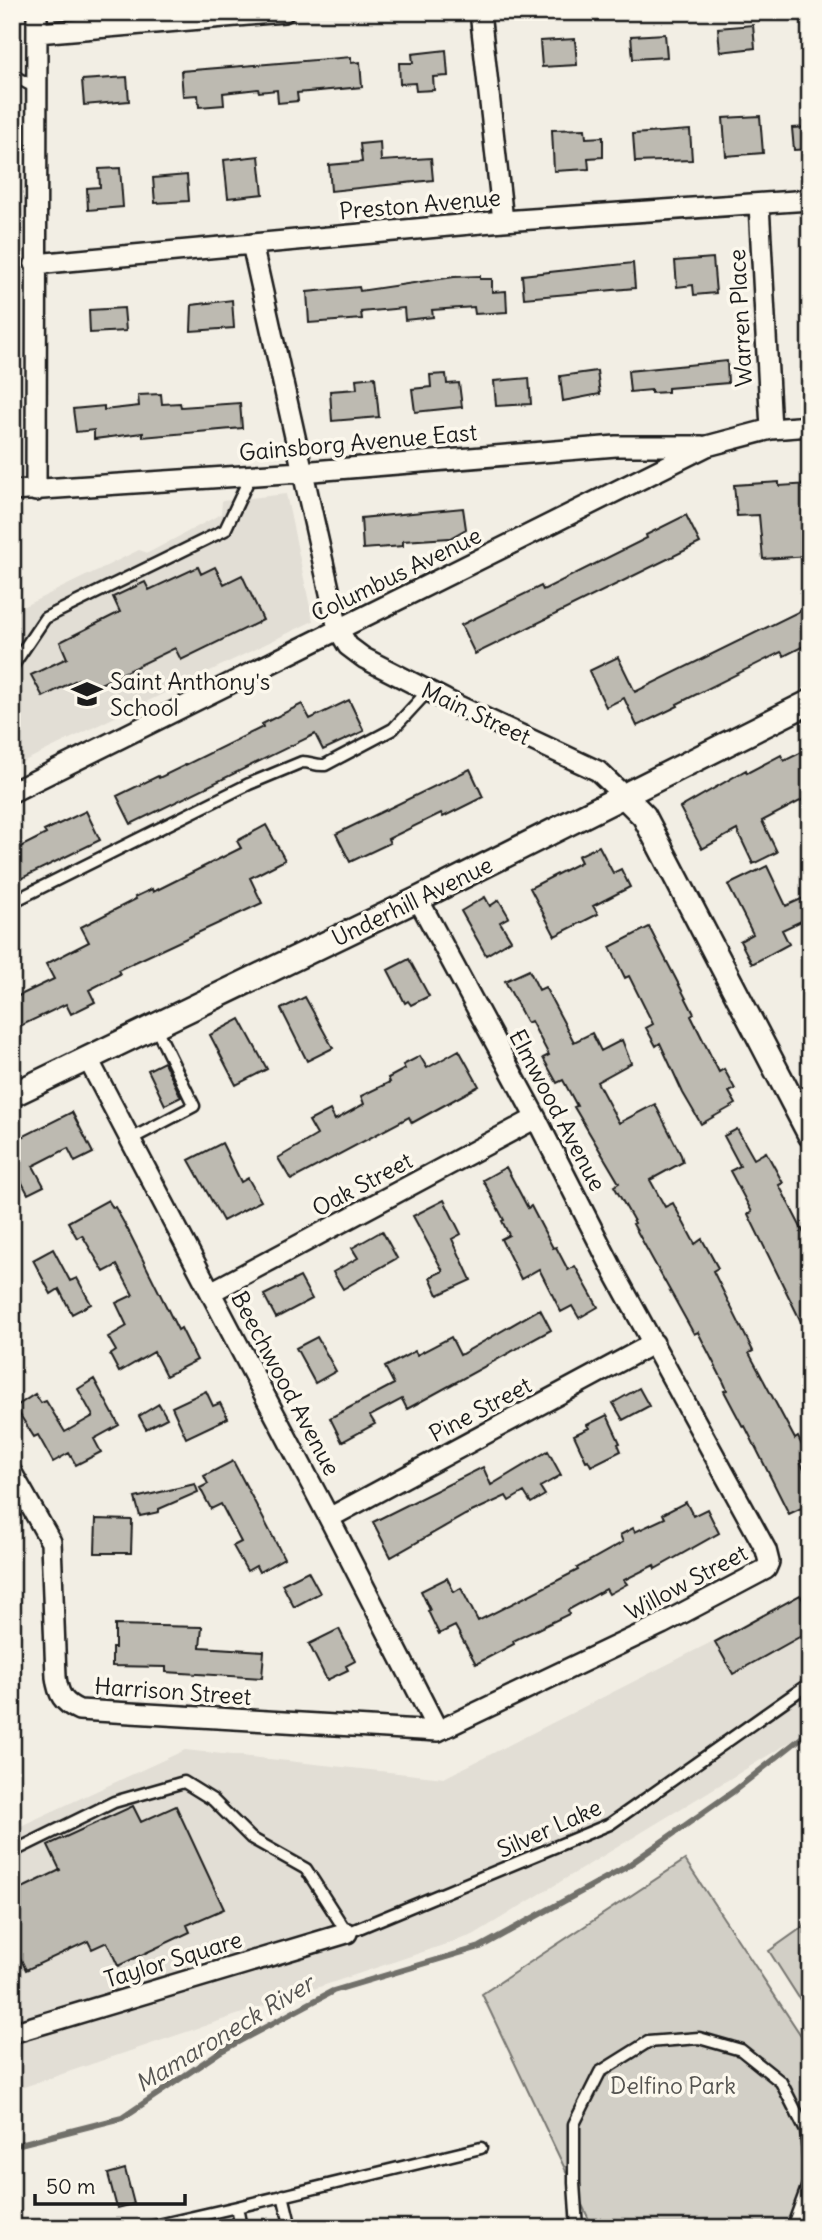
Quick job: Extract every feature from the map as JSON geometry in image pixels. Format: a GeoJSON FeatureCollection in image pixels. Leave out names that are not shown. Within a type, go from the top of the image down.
{"type":"FeatureCollection","features":[{"type":"Feature","properties":{"kind":"street"},"geometry":{"type":"LineString","coordinates":[[36,491],[37,12]]}},
{"type":"Feature","properties":{"kind":"street"},"geometry":{"type":"LineString","coordinates":[[37,33],[284,12]]}},
{"type":"Feature","properties":{"kind":"street"},"geometry":{"type":"LineString","coordinates":[[480,12],[503,221]]}},
{"type":"Feature","properties":{"kind":"street","name":"Preston Avenue"},"geometry":{"type":"LineString","coordinates":[[36,264],[503,221],[810,200]]}},
{"type":"Feature","properties":{"kind":"street","name":"Warren Place"},"geometry":{"type":"LineString","coordinates":[[759,204],[771,429]]}},
{"type":"Feature","properties":{"kind":"street","name":"Main Street"},"geometry":{"type":"LineString","coordinates":[[252,244],[338,629],[348,646],[364,658],[428,691],[598,771],[644,816],[810,1135]]}},
{"type":"Feature","properties":{"kind":"street","name":"Columbus Avenue"},"geometry":{"type":"LineString","coordinates":[[12,792],[707,446],[771,429],[810,426]]}},
{"type":"Feature","properties":{"kind":"street","name":"Gainsborg Avenue East"},"geometry":{"type":"LineString","coordinates":[[12,491],[302,472],[616,446],[707,446]]}},
{"type":"Feature","properties":{"kind":"street","name":"Underhill Avenue"},"geometry":{"type":"LineString","coordinates":[[12,1096],[418,899],[810,702]]}},
{"type":"Feature","properties":{"kind":"street","name":"Elmwood Avenue"},"geometry":{"type":"LineString","coordinates":[[418,899],[654,1343]]}},
{"type":"Feature","properties":{"kind":"street","name":"Beechwood Avenue"},"geometry":{"type":"LineString","coordinates":[[88,1059],[330,1518],[438,1731]]}},
{"type":"Feature","properties":{"kind":"street","name":"Oak Street"},"geometry":{"type":"LineString","coordinates":[[211,1292],[536,1118]]}},
{"type":"Feature","properties":{"kind":"street","name":"Pine Street"},"geometry":{"type":"LineString","coordinates":[[330,1518],[654,1343]]}},
{"type":"Feature","properties":{"kind":"street","name":"Willow Street"},"geometry":{"type":"LineString","coordinates":[[438,1731],[662,1624],[766,1569],[769,1562],[766,1550],[654,1343]]}},
{"type":"Feature","properties":{"kind":"street","name":"Harrison Street"},"geometry":{"type":"LineString","coordinates":[[12,1473],[51,1542],[55,1677],[57,1690],[72,1707],[79,1710],[438,1731]]}},
{"type":"Feature","properties":{"kind":"street","name":"Taylor Square"},"geometry":{"type":"LineString","coordinates":[[12,2033],[347,1933]]}},
{"type":"Feature","properties":{"kind":"lane"},"geometry":{"type":"LineString","coordinates":[[12,75],[37,88]]}},
{"type":"Feature","properties":{"kind":"lane"},"geometry":{"type":"LineString","coordinates":[[12,667],[45,618],[225,530],[250,475]]}},
{"type":"Feature","properties":{"kind":"lane"},"geometry":{"type":"LineString","coordinates":[[12,902],[249,784],[302,762],[310,762],[316,766],[325,765],[393,729],[428,691]]}},
{"type":"Feature","properties":{"kind":"lane"},"geometry":{"type":"LineString","coordinates":[[131,1139],[194,1106],[155,1027]]}},
{"type":"Feature","properties":{"kind":"lane","name":"Silver Lake"},"geometry":{"type":"LineString","coordinates":[[347,1933],[610,1824],[810,1683]]}},
{"type":"Feature","properties":{"kind":"lane"},"geometry":{"type":"LineString","coordinates":[[12,1852],[114,1802],[184,1782],[214,1800],[251,1838],[306,1869],[347,1933]]}},
{"type":"Feature","properties":{"kind":"lane"},"geometry":{"type":"LineString","coordinates":[[577,2228],[574,2124],[600,2072],[648,2042],[699,2038],[741,2050],[781,2082],[806,2131],[810,2179],[792,2228]]}},
{"type":"Feature","properties":{"kind":"lane"},"geometry":{"type":"LineString","coordinates":[[145,2228],[481,2148]]}},
{"type":"Feature","properties":{"kind":"lane"},"geometry":{"type":"LineString","coordinates":[[283,2195],[291,2228]]}},
{"type":"Feature","properties":{"kind":"lane"},"geometry":{"type":"LineString","coordinates":[[237,2207],[241,2228]]}},
{"type":"Feature","properties":{"kind":"shaded area"},"geometry":{"type":"Polygon","coordinates":[[[12,12],[18,12],[17,267],[12,267],[12,12]]]}},
{"type":"Feature","properties":{"kind":"shaded area","name":"Saint Anthony's School"},"geometry":{"type":"Polygon","coordinates":[[[286,494],[313,621],[12,767],[12,612],[139,550],[148,553],[221,514],[222,501],[286,494]]]}},
{"type":"Feature","properties":{"kind":"shaded area"},"geometry":{"type":"Polygon","coordinates":[[[810,1592],[810,1730],[473,1935],[12,2091],[12,1830],[185,1750],[444,1778],[810,1592]]]}},
{"type":"Feature","properties":{"kind":"green space","name":"Delfino Park"},"geometry":{"type":"Polygon","coordinates":[[[685,1860],[810,2049],[810,2228],[593,2228],[482,1994],[685,1860]]]}},
{"type":"Feature","properties":{"kind":"green space"},"geometry":{"type":"Polygon","coordinates":[[[810,1922],[810,2015],[769,1951],[810,1922]]]}},
{"type":"Feature","properties":{"kind":"building"},"geometry":{"type":"Polygon","coordinates":[[[753,25],[755,48],[720,52],[718,28],[753,25]]]}},
{"type":"Feature","properties":{"kind":"building"},"geometry":{"type":"Polygon","coordinates":[[[665,34],[667,57],[633,59],[631,36],[665,34]]]}},
{"type":"Feature","properties":{"kind":"building"},"geometry":{"type":"Polygon","coordinates":[[[575,39],[577,65],[542,67],[540,41],[575,39]]]}},
{"type":"Feature","properties":{"kind":"building"},"geometry":{"type":"Polygon","coordinates":[[[446,50],[448,76],[433,77],[434,90],[416,91],[415,83],[400,84],[399,63],[413,63],[412,54],[446,50]]]}},
{"type":"Feature","properties":{"kind":"building"},"geometry":{"type":"Polygon","coordinates":[[[351,57],[351,63],[360,62],[362,87],[297,93],[298,101],[278,103],[277,90],[223,93],[224,105],[199,107],[198,95],[183,96],[181,71],[351,57]]]}},
{"type":"Feature","properties":{"kind":"building"},"geometry":{"type":"Polygon","coordinates":[[[127,77],[129,101],[84,105],[82,80],[127,77]]]}},
{"type":"Feature","properties":{"kind":"building"},"geometry":{"type":"Polygon","coordinates":[[[760,116],[763,153],[726,156],[723,118],[760,116]]]}},
{"type":"Feature","properties":{"kind":"building"},"geometry":{"type":"Polygon","coordinates":[[[810,127],[810,149],[794,150],[792,128],[810,127]]]}},
{"type":"Feature","properties":{"kind":"building"},"geometry":{"type":"Polygon","coordinates":[[[585,129],[586,138],[603,137],[603,157],[588,158],[589,169],[554,171],[552,130],[585,129]]]}},
{"type":"Feature","properties":{"kind":"building"},"geometry":{"type":"Polygon","coordinates":[[[690,130],[692,160],[635,162],[633,134],[690,130]]]}},
{"type":"Feature","properties":{"kind":"building"},"geometry":{"type":"Polygon","coordinates":[[[380,142],[381,161],[431,158],[433,180],[331,191],[329,165],[362,162],[360,144],[380,142]]]}},
{"type":"Feature","properties":{"kind":"building"},"geometry":{"type":"Polygon","coordinates":[[[259,156],[263,194],[228,198],[224,160],[259,156]]]}},
{"type":"Feature","properties":{"kind":"building"},"geometry":{"type":"Polygon","coordinates":[[[120,168],[123,207],[88,210],[87,188],[100,187],[99,169],[120,168]]]}},
{"type":"Feature","properties":{"kind":"building"},"geometry":{"type":"Polygon","coordinates":[[[187,175],[189,201],[155,203],[153,178],[187,175]]]}},
{"type":"Feature","properties":{"kind":"building"},"geometry":{"type":"Polygon","coordinates":[[[713,258],[716,293],[694,295],[693,285],[677,287],[675,261],[713,258]]]}},
{"type":"Feature","properties":{"kind":"building"},"geometry":{"type":"Polygon","coordinates":[[[633,263],[635,288],[524,298],[522,275],[633,263]]]}},
{"type":"Feature","properties":{"kind":"building"},"geometry":{"type":"Polygon","coordinates":[[[480,276],[480,279],[492,279],[492,292],[506,291],[507,312],[475,314],[474,307],[432,310],[433,317],[405,320],[404,308],[361,312],[362,319],[309,323],[307,292],[359,287],[360,291],[454,277],[480,276]]]}},
{"type":"Feature","properties":{"kind":"building"},"geometry":{"type":"Polygon","coordinates":[[[232,300],[234,328],[191,331],[192,305],[232,300]]]}},
{"type":"Feature","properties":{"kind":"building"},"geometry":{"type":"Polygon","coordinates":[[[124,308],[126,331],[90,333],[89,310],[124,308]]]}},
{"type":"Feature","properties":{"kind":"building"},"geometry":{"type":"Polygon","coordinates":[[[727,361],[728,383],[668,388],[668,392],[630,392],[628,371],[727,361]]]}},
{"type":"Feature","properties":{"kind":"building"},"geometry":{"type":"Polygon","coordinates":[[[597,371],[600,394],[563,401],[560,376],[597,371]]]}},
{"type":"Feature","properties":{"kind":"building"},"geometry":{"type":"Polygon","coordinates":[[[446,374],[447,384],[459,383],[462,407],[415,412],[412,389],[431,387],[430,375],[446,374]]]}},
{"type":"Feature","properties":{"kind":"building"},"geometry":{"type":"Polygon","coordinates":[[[375,377],[379,417],[332,421],[330,391],[357,389],[356,379],[375,377]]]}},
{"type":"Feature","properties":{"kind":"building"},"geometry":{"type":"Polygon","coordinates":[[[529,378],[531,404],[496,406],[494,381],[529,378]]]}},
{"type":"Feature","properties":{"kind":"building"},"geometry":{"type":"Polygon","coordinates":[[[161,394],[162,404],[180,403],[181,407],[240,403],[242,428],[143,437],[143,433],[94,439],[94,430],[76,432],[73,409],[104,406],[104,410],[139,406],[138,395],[161,394]]]}},
{"type":"Feature","properties":{"kind":"building"},"geometry":{"type":"Polygon","coordinates":[[[779,482],[779,486],[810,484],[810,556],[763,559],[759,515],[737,516],[734,485],[779,482]]]}},
{"type":"Feature","properties":{"kind":"building"},"geometry":{"type":"Polygon","coordinates":[[[463,508],[466,529],[450,538],[403,541],[403,546],[363,549],[361,518],[463,508]]]}},
{"type":"Feature","properties":{"kind":"building"},"geometry":{"type":"Polygon","coordinates":[[[686,515],[700,543],[475,654],[461,625],[541,586],[543,590],[647,538],[646,535],[686,515]]]}},
{"type":"Feature","properties":{"kind":"building"},"geometry":{"type":"Polygon","coordinates":[[[198,567],[201,574],[215,567],[224,584],[242,575],[263,620],[181,660],[175,648],[84,692],[78,679],[43,697],[31,675],[67,658],[60,642],[120,612],[113,597],[145,582],[149,590],[198,567]]]}},
{"type":"Feature","properties":{"kind":"building"},"geometry":{"type":"Polygon","coordinates":[[[810,606],[810,643],[784,656],[781,652],[637,726],[624,698],[606,707],[589,671],[618,657],[635,692],[810,606]]]}},
{"type":"Feature","properties":{"kind":"building"},"geometry":{"type":"Polygon","coordinates":[[[349,700],[364,731],[323,750],[315,734],[131,824],[117,796],[263,727],[262,724],[302,704],[310,719],[349,700]]]}},
{"type":"Feature","properties":{"kind":"building"},"geometry":{"type":"Polygon","coordinates":[[[810,748],[810,796],[762,821],[777,852],[753,864],[737,830],[702,849],[680,808],[746,770],[747,773],[781,755],[784,761],[810,748]]]}},
{"type":"Feature","properties":{"kind":"building"},"geometry":{"type":"Polygon","coordinates":[[[470,769],[483,797],[443,817],[441,813],[388,839],[390,843],[350,862],[336,834],[470,769]]]}},
{"type":"Feature","properties":{"kind":"building"},"geometry":{"type":"Polygon","coordinates":[[[86,811],[100,840],[12,883],[12,851],[46,834],[44,831],[86,811]]]}},
{"type":"Feature","properties":{"kind":"building"},"geometry":{"type":"Polygon","coordinates":[[[266,825],[285,860],[250,878],[262,903],[118,970],[120,974],[89,990],[95,1002],[71,1014],[66,1004],[12,1030],[12,999],[54,979],[46,964],[89,942],[81,927],[136,899],[135,897],[152,889],[153,892],[241,848],[237,841],[266,825]]]}},
{"type":"Feature","properties":{"kind":"building"},"geometry":{"type":"Polygon","coordinates":[[[599,846],[613,873],[621,869],[630,887],[593,906],[598,914],[555,936],[530,888],[581,862],[578,856],[599,846]]]}},
{"type":"Feature","properties":{"kind":"building"},"geometry":{"type":"Polygon","coordinates":[[[767,866],[786,906],[810,895],[810,917],[782,930],[789,944],[752,964],[740,941],[753,934],[728,885],[767,866]]]}},
{"type":"Feature","properties":{"kind":"building"},"geometry":{"type":"Polygon","coordinates":[[[485,897],[490,906],[499,900],[509,917],[500,922],[511,940],[486,955],[461,911],[485,897]]]}},
{"type":"Feature","properties":{"kind":"building"},"geometry":{"type":"Polygon","coordinates":[[[649,927],[694,1014],[691,1016],[719,1072],[724,1069],[735,1089],[729,1092],[736,1104],[701,1124],[660,1043],[656,1046],[646,1028],[653,1024],[629,976],[625,978],[610,947],[649,927]]]}},
{"type":"Feature","properties":{"kind":"building"},"geometry":{"type":"Polygon","coordinates":[[[409,959],[429,996],[411,1005],[408,1001],[405,1003],[388,970],[409,959]]]}},
{"type":"Feature","properties":{"kind":"building"},"geometry":{"type":"Polygon","coordinates":[[[529,970],[539,990],[545,987],[574,1042],[592,1033],[601,1051],[622,1040],[631,1063],[597,1082],[619,1123],[655,1104],[681,1155],[683,1162],[650,1180],[665,1207],[673,1203],[695,1244],[702,1239],[718,1268],[713,1271],[753,1351],[749,1353],[808,1458],[800,1461],[810,1483],[810,1504],[789,1514],[745,1426],[743,1427],[724,1391],[727,1390],[724,1383],[698,1332],[694,1334],[633,1224],[635,1223],[614,1186],[619,1183],[574,1107],[577,1106],[563,1080],[557,1083],[543,1058],[549,1055],[531,1021],[527,1023],[505,981],[529,970]]]}},
{"type":"Feature","properties":{"kind":"building"},"geometry":{"type":"Polygon","coordinates":[[[305,997],[333,1048],[307,1061],[281,1009],[305,997]]]}},
{"type":"Feature","properties":{"kind":"building"},"geometry":{"type":"Polygon","coordinates":[[[240,1019],[267,1069],[236,1085],[210,1035],[240,1019]]]}},
{"type":"Feature","properties":{"kind":"building"},"geometry":{"type":"Polygon","coordinates":[[[459,1050],[479,1086],[412,1123],[409,1117],[291,1180],[278,1158],[317,1135],[309,1121],[330,1110],[335,1120],[364,1104],[361,1096],[390,1082],[388,1078],[405,1069],[403,1065],[420,1056],[427,1068],[459,1050]]]}},
{"type":"Feature","properties":{"kind":"building"},"geometry":{"type":"Polygon","coordinates":[[[164,1062],[181,1097],[165,1105],[148,1070],[164,1062]]]}},
{"type":"Feature","properties":{"kind":"building"},"geometry":{"type":"Polygon","coordinates":[[[72,1112],[93,1153],[75,1162],[68,1148],[33,1166],[44,1186],[28,1194],[19,1177],[12,1180],[12,1142],[72,1112]]]}},
{"type":"Feature","properties":{"kind":"building"},"geometry":{"type":"Polygon","coordinates":[[[737,1129],[754,1159],[766,1152],[783,1183],[779,1185],[810,1245],[810,1340],[748,1214],[752,1212],[730,1171],[740,1166],[724,1136],[737,1129]]]}},
{"type":"Feature","properties":{"kind":"building"},"geometry":{"type":"Polygon","coordinates":[[[222,1143],[241,1182],[248,1178],[261,1201],[223,1221],[189,1160],[222,1143]]]}},
{"type":"Feature","properties":{"kind":"building"},"geometry":{"type":"Polygon","coordinates":[[[506,1167],[553,1248],[556,1247],[568,1270],[575,1266],[598,1307],[579,1318],[572,1306],[561,1312],[539,1269],[521,1279],[501,1239],[509,1235],[483,1180],[506,1167]]]}},
{"type":"Feature","properties":{"kind":"building"},"geometry":{"type":"Polygon","coordinates":[[[108,1200],[128,1230],[178,1330],[181,1328],[197,1360],[166,1376],[154,1352],[119,1372],[110,1355],[116,1351],[108,1337],[127,1326],[116,1303],[133,1295],[117,1265],[104,1272],[82,1235],[77,1238],[68,1222],[108,1200]]]}},
{"type":"Feature","properties":{"kind":"building"},"geometry":{"type":"Polygon","coordinates":[[[444,1200],[461,1234],[452,1239],[471,1280],[438,1295],[430,1277],[443,1271],[413,1216],[444,1200]]]}},
{"type":"Feature","properties":{"kind":"building"},"geometry":{"type":"Polygon","coordinates":[[[382,1231],[397,1258],[343,1289],[333,1272],[358,1258],[352,1248],[382,1231]]]}},
{"type":"Feature","properties":{"kind":"building"},"geometry":{"type":"Polygon","coordinates":[[[53,1249],[70,1281],[77,1278],[91,1304],[72,1314],[59,1289],[51,1294],[33,1260],[53,1249]]]}},
{"type":"Feature","properties":{"kind":"building"},"geometry":{"type":"Polygon","coordinates":[[[300,1277],[312,1299],[276,1318],[264,1295],[300,1277]]]}},
{"type":"Feature","properties":{"kind":"building"},"geometry":{"type":"Polygon","coordinates":[[[540,1309],[551,1330],[407,1409],[402,1399],[370,1416],[375,1424],[342,1442],[330,1418],[394,1384],[385,1367],[415,1351],[417,1355],[451,1337],[460,1355],[540,1309]]]}},
{"type":"Feature","properties":{"kind":"building"},"geometry":{"type":"Polygon","coordinates":[[[317,1337],[336,1371],[315,1383],[296,1348],[317,1337]]]}},
{"type":"Feature","properties":{"kind":"building"},"geometry":{"type":"Polygon","coordinates":[[[94,1379],[119,1425],[94,1439],[101,1452],[76,1465],[69,1453],[53,1462],[38,1435],[34,1437],[15,1407],[35,1394],[41,1403],[46,1401],[65,1432],[93,1416],[78,1389],[94,1379]]]}},
{"type":"Feature","properties":{"kind":"building"},"geometry":{"type":"Polygon","coordinates":[[[639,1388],[649,1406],[623,1420],[613,1403],[639,1388]]]}},
{"type":"Feature","properties":{"kind":"building"},"geometry":{"type":"Polygon","coordinates":[[[206,1391],[213,1406],[220,1403],[228,1418],[186,1438],[172,1407],[206,1391]]]}},
{"type":"Feature","properties":{"kind":"building"},"geometry":{"type":"Polygon","coordinates":[[[159,1404],[167,1418],[146,1429],[139,1416],[159,1404]]]}},
{"type":"Feature","properties":{"kind":"building"},"geometry":{"type":"Polygon","coordinates":[[[607,1415],[621,1451],[591,1466],[574,1435],[607,1415]]]}},
{"type":"Feature","properties":{"kind":"building"},"geometry":{"type":"Polygon","coordinates":[[[548,1451],[561,1475],[540,1487],[545,1495],[531,1503],[524,1492],[509,1501],[506,1496],[465,1515],[391,1557],[373,1522],[483,1467],[491,1485],[548,1451]]]}},
{"type":"Feature","properties":{"kind":"building"},"geometry":{"type":"Polygon","coordinates":[[[233,1461],[284,1558],[259,1572],[256,1566],[247,1571],[233,1546],[241,1542],[221,1504],[211,1509],[200,1488],[208,1484],[204,1476],[233,1461]]]}},
{"type":"Feature","properties":{"kind":"building"},"geometry":{"type":"Polygon","coordinates":[[[195,1484],[198,1492],[159,1509],[159,1512],[140,1516],[135,1498],[195,1484]]]}},
{"type":"Feature","properties":{"kind":"building"},"geometry":{"type":"Polygon","coordinates":[[[686,1502],[693,1516],[707,1509],[719,1533],[655,1569],[654,1565],[624,1580],[627,1584],[609,1594],[606,1589],[568,1610],[569,1614],[513,1641],[514,1644],[476,1664],[455,1626],[439,1634],[428,1611],[430,1610],[421,1591],[447,1578],[454,1592],[461,1588],[478,1621],[578,1570],[577,1568],[623,1542],[620,1535],[633,1528],[635,1532],[665,1518],[663,1514],[686,1502]]]}},
{"type":"Feature","properties":{"kind":"building"},"geometry":{"type":"Polygon","coordinates":[[[96,1519],[132,1520],[131,1553],[95,1553],[96,1519]]]}},
{"type":"Feature","properties":{"kind":"building"},"geometry":{"type":"Polygon","coordinates":[[[308,1571],[320,1593],[294,1607],[282,1584],[308,1571]]]}},
{"type":"Feature","properties":{"kind":"building"},"geometry":{"type":"Polygon","coordinates":[[[800,1595],[810,1612],[810,1631],[733,1674],[715,1642],[800,1595]]]}},
{"type":"Feature","properties":{"kind":"building"},"geometry":{"type":"Polygon","coordinates":[[[115,1625],[202,1627],[200,1647],[264,1651],[262,1678],[166,1672],[166,1667],[112,1666],[115,1625]]]}},
{"type":"Feature","properties":{"kind":"building"},"geometry":{"type":"Polygon","coordinates":[[[339,1629],[355,1661],[346,1666],[348,1670],[327,1680],[309,1644],[339,1629]]]}},
{"type":"Feature","properties":{"kind":"building"},"geometry":{"type":"Polygon","coordinates":[[[133,1806],[141,1822],[176,1806],[224,1909],[187,1925],[190,1932],[118,1966],[107,1942],[92,1949],[88,1941],[26,1970],[12,1941],[12,1893],[60,1870],[48,1845],[133,1806]]]}},
{"type":"Feature","properties":{"kind":"building"},"geometry":{"type":"Polygon","coordinates":[[[125,2169],[134,2204],[117,2208],[108,2174],[125,2169]]]}},
{"type":"Feature","properties":{"kind":"waterway","name":"Mamaroneck River"},"geometry":{"type":"LineString","coordinates":[[12,2146],[122,2118],[221,2051],[333,1991],[480,1947],[626,1867],[734,1791],[810,1731]]}},
{"type":"Feature","properties":{"kind":"place","name":"Saint Anthony's School"},"geometry":{"type":"Point","coordinates":[87,694]}}]}
